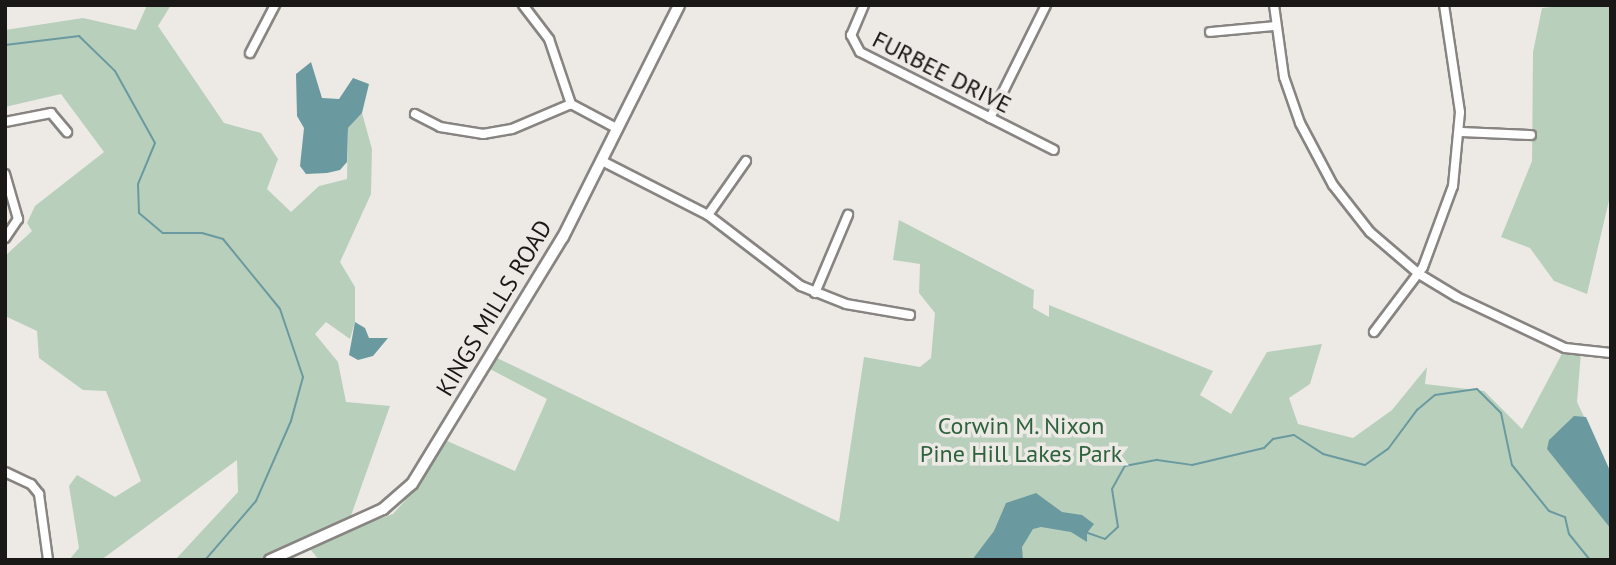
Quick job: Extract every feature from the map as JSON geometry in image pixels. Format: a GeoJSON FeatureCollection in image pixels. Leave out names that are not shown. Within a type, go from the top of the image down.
{"type":"FeatureCollection","features":[{"type":"Feature","properties":{"kind":"street"},"geometry":{"type":"LineString","coordinates":[[250,53],[275,5]]}},
{"type":"Feature","properties":{"kind":"street"},"geometry":{"type":"LineString","coordinates":[[523,5],[549,39],[571,104],[618,129]]}},
{"type":"Feature","properties":{"kind":"street","name":"KINGS MILLS ROAD"},"geometry":{"type":"LineString","coordinates":[[270,560],[383,509],[402,495],[558,246],[680,5]]}},
{"type":"Feature","properties":{"kind":"street","name":"FURBEE DRIVE"},"geometry":{"type":"LineString","coordinates":[[864,5],[851,35],[856,49],[1054,150]]}},
{"type":"Feature","properties":{"kind":"street"},"geometry":{"type":"LineString","coordinates":[[990,118],[1046,5]]}},
{"type":"Feature","properties":{"kind":"street"},"geometry":{"type":"LineString","coordinates":[[1274,5],[1275,26],[1291,98],[1321,167],[1370,232],[1419,274],[1549,343],[1581,352],[1611,353]]}},
{"type":"Feature","properties":{"kind":"street"},"geometry":{"type":"LineString","coordinates":[[1374,332],[1419,274],[1446,213],[1460,132],[1458,80],[1444,5]]}},
{"type":"Feature","properties":{"kind":"street"},"geometry":{"type":"LineString","coordinates":[[1210,32],[1275,26]]}},
{"type":"Feature","properties":{"kind":"street"},"geometry":{"type":"LineString","coordinates":[[415,114],[440,127],[484,134],[513,129],[571,104]]}},
{"type":"Feature","properties":{"kind":"street"},"geometry":{"type":"LineString","coordinates":[[5,122],[51,113],[67,132]]}},
{"type":"Feature","properties":{"kind":"street"},"geometry":{"type":"LineString","coordinates":[[1460,132],[1531,135]]}},
{"type":"Feature","properties":{"kind":"street"},"geometry":{"type":"LineString","coordinates":[[602,161],[708,215],[782,275],[815,293],[846,304],[910,315]]}},
{"type":"Feature","properties":{"kind":"street"},"geometry":{"type":"LineString","coordinates":[[708,215],[746,161]]}},
{"type":"Feature","properties":{"kind":"street"},"geometry":{"type":"LineString","coordinates":[[5,174],[18,219],[5,238]]}},
{"type":"Feature","properties":{"kind":"street"},"geometry":{"type":"LineString","coordinates":[[815,293],[848,215]]}},
{"type":"Feature","properties":{"kind":"street"},"geometry":{"type":"LineString","coordinates":[[5,472],[33,487],[44,513],[48,560]]}},
{"type":"Feature","properties":{"kind":"green space"},"geometry":{"type":"Polygon","coordinates":[[[147,5],[171,5],[158,26],[224,123],[261,133],[278,159],[267,189],[291,212],[319,186],[347,179],[348,128],[362,113],[372,149],[371,194],[340,262],[355,287],[355,322],[350,339],[326,322],[315,334],[338,362],[346,402],[390,406],[348,524],[271,560],[175,560],[238,492],[237,460],[101,560],[69,560],[79,548],[69,486],[77,475],[115,497],[141,481],[106,391],[83,390],[39,358],[37,331],[5,316],[5,256],[32,231],[27,223],[35,206],[104,152],[61,94],[5,107],[5,30],[83,18],[136,30],[147,5]]]}},
{"type":"Feature","properties":{"kind":"green space"},"geometry":{"type":"Polygon","coordinates":[[[1611,5],[1611,192],[1587,294],[1554,281],[1530,248],[1501,237],[1532,161],[1533,52],[1542,8],[1611,5]]]}},
{"type":"Feature","properties":{"kind":"green space","name":"Corwin M. Nixon Pine Hill Lakes Park"},"geometry":{"type":"Polygon","coordinates":[[[899,220],[1034,290],[1033,308],[1049,317],[1049,305],[1213,371],[1200,395],[1231,414],[1267,352],[1322,344],[1310,384],[1289,398],[1298,424],[1353,438],[1392,410],[1427,367],[1425,384],[1484,391],[1522,429],[1565,348],[1581,352],[1577,402],[1611,473],[1611,560],[319,560],[306,544],[393,514],[420,484],[445,440],[515,471],[547,399],[488,368],[495,357],[839,522],[864,357],[920,367],[931,358],[935,313],[919,293],[920,264],[893,260],[899,220]]]}},
{"type":"Feature","properties":{"kind":"water"},"geometry":{"type":"Polygon","coordinates":[[[311,62],[322,98],[339,99],[353,78],[369,84],[362,113],[348,128],[347,162],[340,170],[327,173],[306,174],[300,166],[304,128],[297,116],[296,74],[311,62]]]}},
{"type":"Feature","properties":{"kind":"water"},"geometry":{"type":"Polygon","coordinates":[[[355,322],[365,328],[369,338],[388,338],[373,356],[358,360],[349,355],[355,322]]]}},
{"type":"Feature","properties":{"kind":"water"},"geometry":{"type":"Polygon","coordinates":[[[1574,416],[1586,417],[1611,473],[1611,529],[1547,449],[1549,440],[1574,416]]]}},
{"type":"Feature","properties":{"kind":"water"},"geometry":{"type":"Polygon","coordinates":[[[1036,493],[1062,512],[1082,515],[1094,524],[1087,533],[1087,542],[1071,532],[1041,527],[1033,529],[1022,547],[1023,560],[972,560],[994,531],[1006,503],[1036,493]]]}},
{"type":"Feature","properties":{"kind":"waterway"},"geometry":{"type":"LineString","coordinates":[[5,45],[79,36],[115,71],[155,143],[138,184],[139,213],[163,233],[202,233],[223,239],[280,309],[303,377],[291,421],[256,501],[205,560]]}},
{"type":"Feature","properties":{"kind":"waterway"},"geometry":{"type":"LineString","coordinates":[[1085,532],[1105,539],[1118,527],[1112,489],[1125,466],[1157,460],[1192,465],[1264,448],[1273,439],[1294,435],[1323,454],[1365,465],[1388,449],[1417,410],[1435,395],[1477,389],[1501,413],[1512,465],[1549,511],[1565,517],[1569,534],[1590,560]]}}]}
